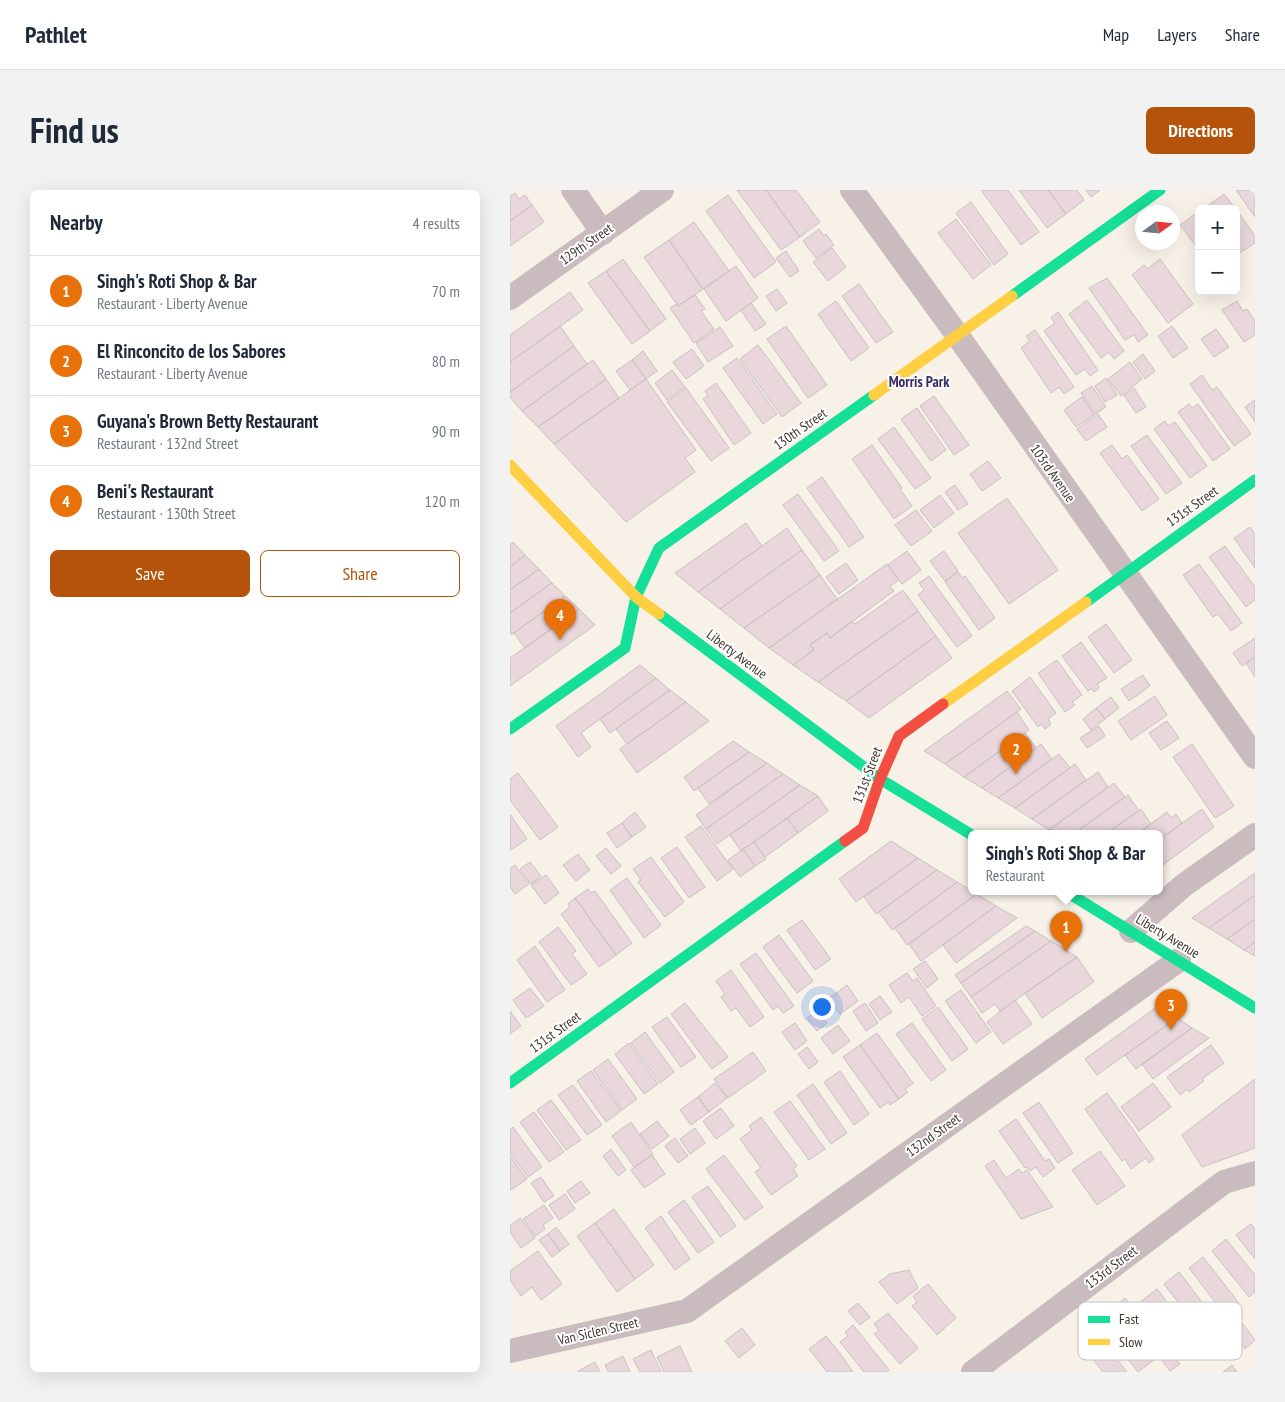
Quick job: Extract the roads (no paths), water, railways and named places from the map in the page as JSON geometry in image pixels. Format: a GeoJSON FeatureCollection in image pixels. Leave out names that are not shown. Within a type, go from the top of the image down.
{"type":"FeatureCollection","features":[{"type":"Feature","properties":{"kind":"street"},"geometry":{"type":"LineString","coordinates":[[572,190],[603,233]]}},
{"type":"Feature","properties":{"kind":"street","name":"129th Street"},"geometry":{"type":"LineString","coordinates":[[510,298],[662,190]]}},
{"type":"Feature","properties":{"kind":"street","name":"103rd Avenue"},"geometry":{"type":"LineString","coordinates":[[852,190],[958,336],[1255,757]]}},
{"type":"Feature","properties":{"kind":"street","name":"130th Street"},"geometry":{"type":"LineString","coordinates":[[510,729],[625,648],[636,597],[659,548],[1160,190]]}},
{"type":"Feature","properties":{"kind":"street","name":"Liberty Avenue"},"geometry":{"type":"LineString","coordinates":[[510,465],[636,597],[880,779],[968,833]]}},
{"type":"Feature","properties":{"kind":"street","name":"131st Street"},"geometry":{"type":"LineString","coordinates":[[510,1084],[864,828],[880,779],[900,736],[1255,480]]}},
{"type":"Feature","properties":{"kind":"street"},"geometry":{"type":"LineString","coordinates":[[1131,930],[1184,886],[1255,835]]}},
{"type":"Feature","properties":{"kind":"street","name":"Liberty Avenue"},"geometry":{"type":"LineString","coordinates":[[1072,895],[1255,1008]]}},
{"type":"Feature","properties":{"kind":"street","name":"132nd Street"},"geometry":{"type":"LineString","coordinates":[[687,1311],[1179,960]]}},
{"type":"Feature","properties":{"kind":"street","name":"133rd Street"},"geometry":{"type":"LineString","coordinates":[[973,1372],[1224,1182],[1255,1173]]}},
{"type":"Feature","properties":{"kind":"street","name":"Van Siclen Street"},"geometry":{"type":"LineString","coordinates":[[510,1351],[687,1311]]}},
{"type":"Feature","properties":{"kind":"place","name":"Beni's Restaurant"},"geometry":{"type":"Point","coordinates":[560,640]}},
{"type":"Feature","properties":{"kind":"place","name":"El Rinconcito de los Sabores"},"geometry":{"type":"Point","coordinates":[1016,774]}},
{"type":"Feature","properties":{"kind":"place","name":"Singh's Roti Shop & Bar"},"geometry":{"type":"Point","coordinates":[1066,952]}},
{"type":"Feature","properties":{"kind":"place","name":"Guyana's Brown Betty Restaurant"},"geometry":{"type":"Point","coordinates":[1171,1030]}},
{"type":"Feature","properties":{"kind":"district","name":"Morris Park"},"geometry":{"type":"Point","coordinates":[919,382]}}]}
